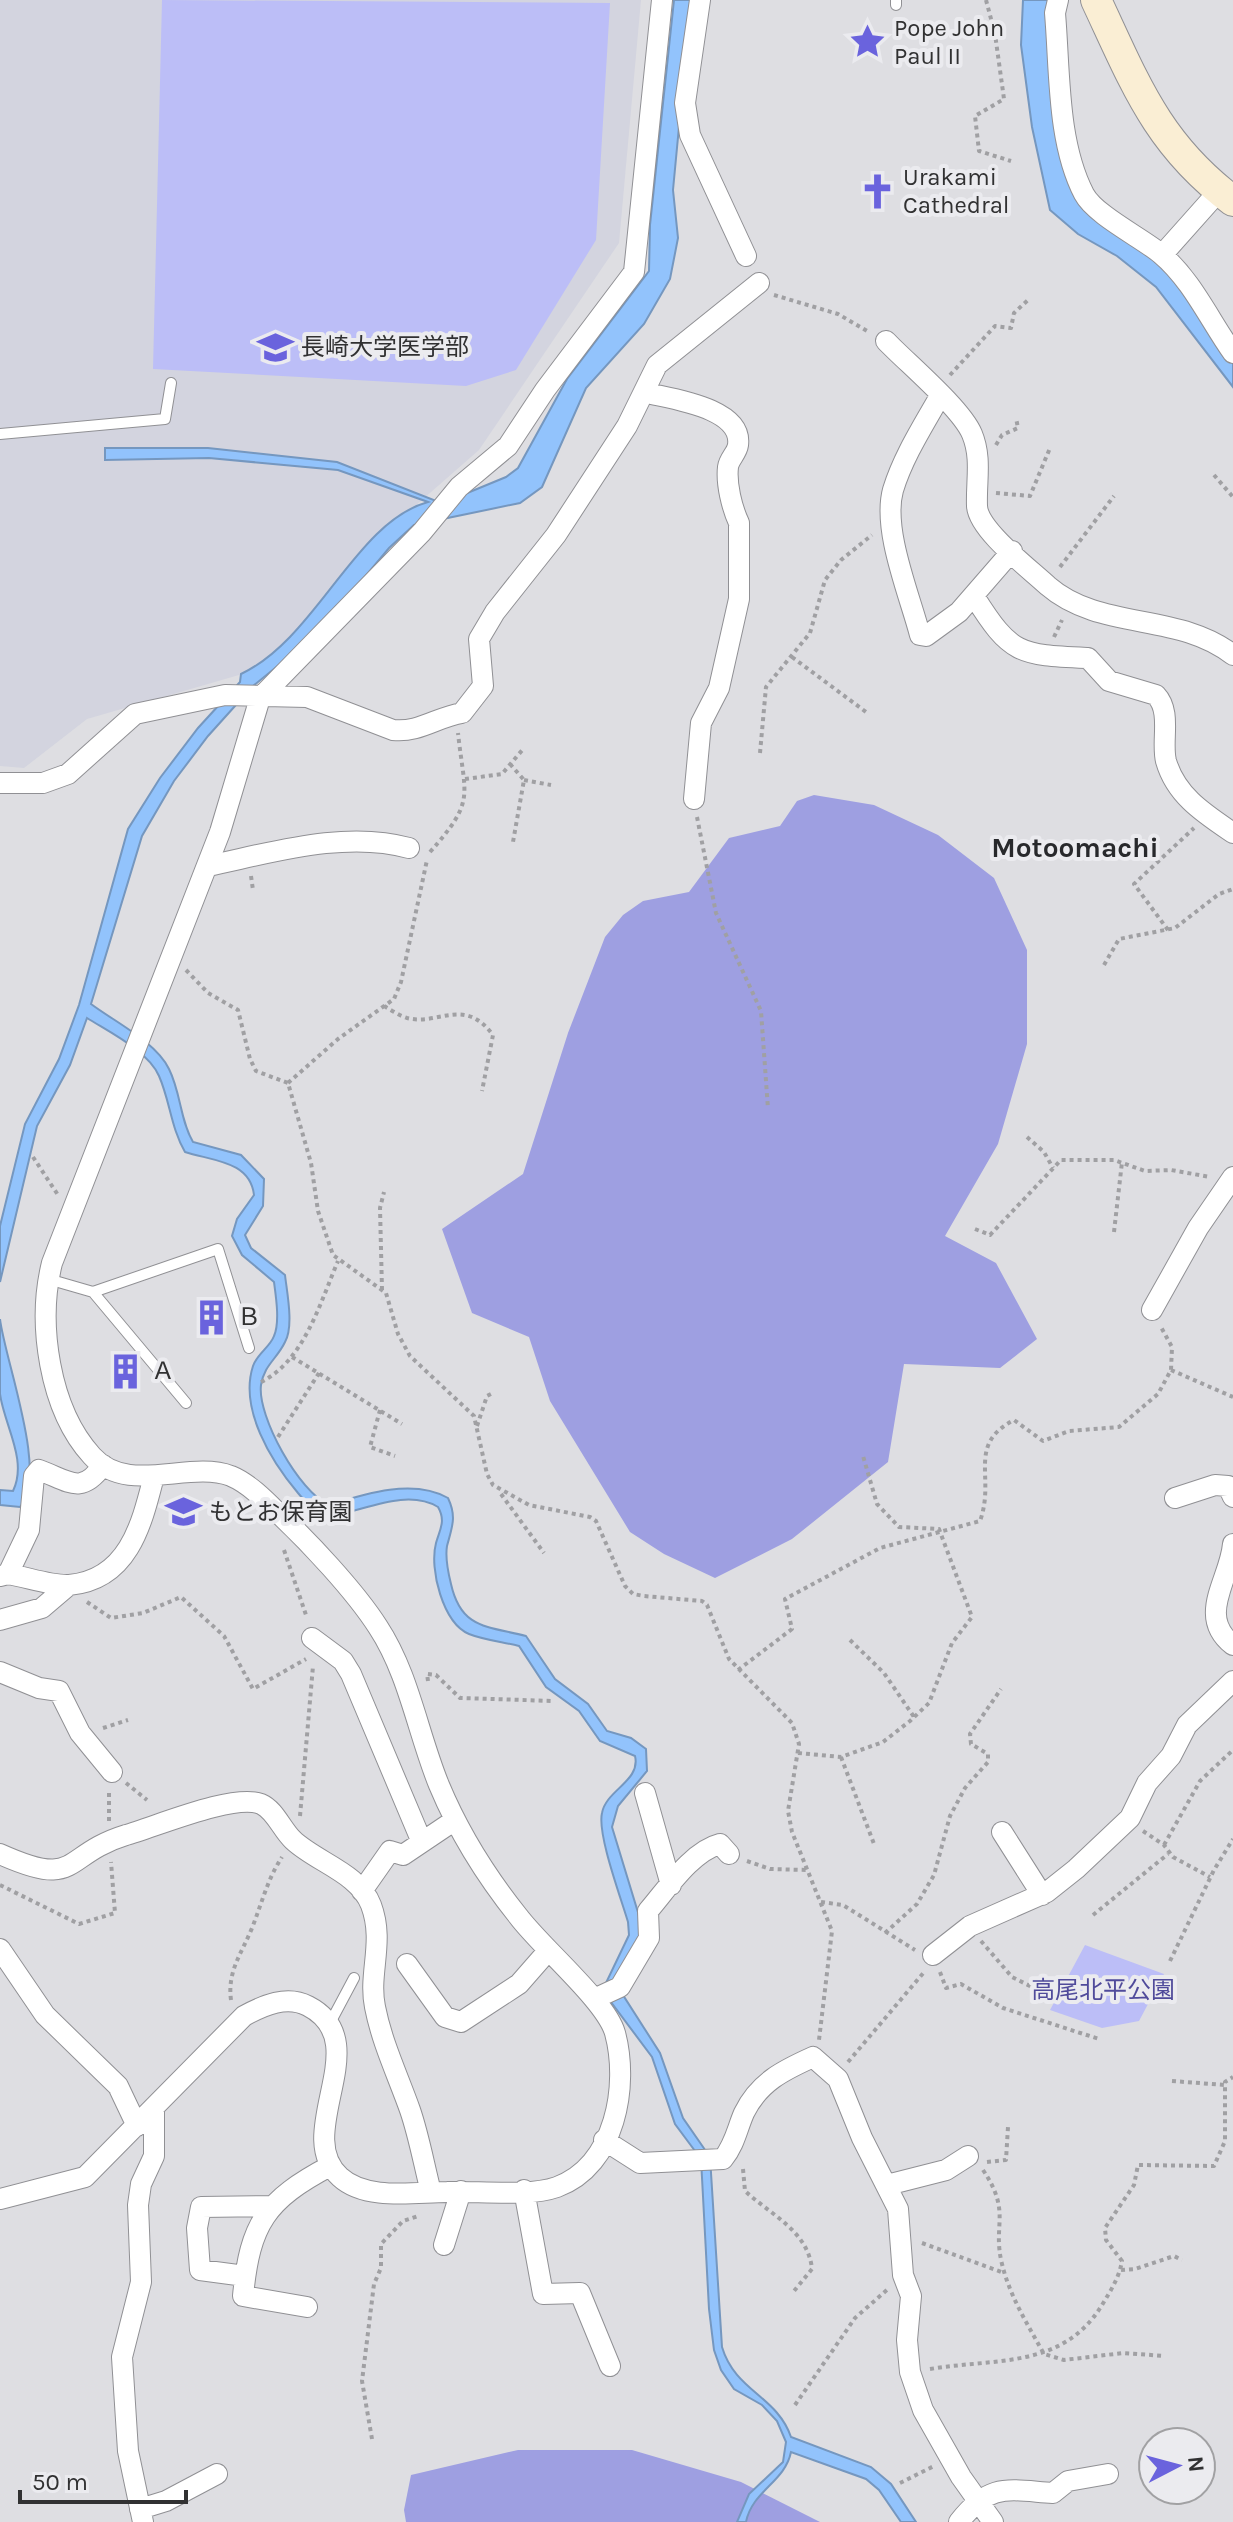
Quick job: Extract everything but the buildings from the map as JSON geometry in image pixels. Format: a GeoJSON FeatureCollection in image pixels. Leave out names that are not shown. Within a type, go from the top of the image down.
{"type":"FeatureCollection","features":[{"type":"Feature","properties":{"kind":"street"},"geometry":{"type":"LineString","coordinates":[[0,2199],[85,2177],[235,2025],[259,2007],[287,2002],[307,2006],[329,2026],[337,2048],[326,2120],[330,2166],[355,2188],[431,2192],[459,2200],[557,2187],[595,2157],[618,2112],[619,2054],[614,2029],[594,1999],[547,1952],[476,1858],[455,1820],[394,1658],[378,1627],[282,1516],[234,1477],[213,1472],[135,1475],[103,1465],[83,1445],[52,1374],[46,1350],[48,1279],[235,786],[243,697],[422,532],[459,487],[508,446],[545,390],[634,272],[662,0]]}},
{"type":"Feature","properties":{"kind":"street"},"geometry":{"type":"LineString","coordinates":[[700,0],[685,103],[690,135],[746,256]]}},
{"type":"Feature","properties":{"kind":"street"},"geometry":{"type":"LineString","coordinates":[[1058,0],[1055,13],[1064,114],[1074,166],[1085,197],[1162,255],[1181,276],[1233,353]]}},
{"type":"Feature","properties":{"kind":"street"},"geometry":{"type":"LineString","coordinates":[[1096,0],[1160,127],[1180,155],[1226,196],[1162,255]]}},
{"type":"Feature","properties":{"kind":"street"},"geometry":{"type":"LineString","coordinates":[[0,783],[43,783],[68,774],[135,714],[243,697],[307,697],[393,730],[408,732],[442,716],[462,713],[483,686],[479,639],[484,630],[556,535],[647,393],[657,365],[759,283]]}},
{"type":"Feature","properties":{"kind":"street"},"geometry":{"type":"LineString","coordinates":[[886,341],[971,433],[979,480],[977,506],[984,527],[1071,602],[1191,631],[1217,643],[1233,655]]}},
{"type":"Feature","properties":{"kind":"street"},"geometry":{"type":"LineString","coordinates":[[647,393],[709,409],[726,418],[736,431],[739,443],[728,464],[732,503],[739,523],[739,599],[719,688],[701,723],[694,799]]}},
{"type":"Feature","properties":{"kind":"street"},"geometry":{"type":"LineString","coordinates":[[937,394],[892,493],[897,556],[920,635],[926,636],[974,596],[1012,551]]}},
{"type":"Feature","properties":{"kind":"street"},"geometry":{"type":"LineString","coordinates":[[974,596],[999,636],[1023,651],[1088,658],[1109,681],[1160,698],[1166,762],[1181,792],[1233,833]]}},
{"type":"Feature","properties":{"kind":"street"},"geometry":{"type":"LineString","coordinates":[[207,866],[335,843],[389,842],[409,848]]}},
{"type":"Feature","properties":{"kind":"street"},"geometry":{"type":"LineString","coordinates":[[1152,1310],[1198,1228],[1233,1177]]}},
{"type":"Feature","properties":{"kind":"street"},"geometry":{"type":"LineString","coordinates":[[71,1584],[4,1575],[29,1530],[34,1476],[39,1470],[82,1484],[91,1481],[103,1465]]}},
{"type":"Feature","properties":{"kind":"street"},"geometry":{"type":"LineString","coordinates":[[0,1620],[42,1608],[71,1584],[115,1567],[126,1554],[140,1525],[154,1476]]}},
{"type":"Feature","properties":{"kind":"street"},"geometry":{"type":"LineString","coordinates":[[1175,1498],[1215,1485],[1228,1486],[1233,1497]]}},
{"type":"Feature","properties":{"kind":"street"},"geometry":{"type":"LineString","coordinates":[[1233,1544],[1230,1571],[1219,1591],[1215,1613],[1221,1633],[1233,1645]]}},
{"type":"Feature","properties":{"kind":"street"},"geometry":{"type":"LineString","coordinates":[[312,1638],[343,1661],[351,1674],[421,1840]]}},
{"type":"Feature","properties":{"kind":"street"},"geometry":{"type":"LineString","coordinates":[[0,1672],[39,1688],[59,1691],[80,1733],[112,1772]]}},
{"type":"Feature","properties":{"kind":"street"},"geometry":{"type":"LineString","coordinates":[[933,1955],[970,1926],[1042,1895],[1127,1821],[1147,1783],[1171,1756],[1187,1725],[1233,1681]]}},
{"type":"Feature","properties":{"kind":"street"},"geometry":{"type":"LineString","coordinates":[[645,1793],[671,1885]]}},
{"type":"Feature","properties":{"kind":"street"},"geometry":{"type":"LineString","coordinates":[[0,1854],[34,1868],[65,1870],[106,1842],[242,1802],[260,1804],[266,1808],[291,1839],[362,1891],[370,1903],[378,1930],[374,2002],[380,2032],[411,2112],[431,2192]]}},
{"type":"Feature","properties":{"kind":"street"},"geometry":{"type":"LineString","coordinates":[[362,1891],[390,1851],[403,1855],[455,1820]]}},
{"type":"Feature","properties":{"kind":"street"},"geometry":{"type":"LineString","coordinates":[[1002,1832],[1042,1895]]}},
{"type":"Feature","properties":{"kind":"street"},"geometry":{"type":"LineString","coordinates":[[594,1999],[620,1987],[649,1938],[648,1911],[671,1885],[711,1846],[720,1844],[729,1854]]}},
{"type":"Feature","properties":{"kind":"street"},"geometry":{"type":"LineString","coordinates":[[0,1949],[45,2015],[118,2086],[137,2126]]}},
{"type":"Feature","properties":{"kind":"street"},"geometry":{"type":"LineString","coordinates":[[407,1964],[445,2017],[461,2022],[519,1984],[547,1952]]}},
{"type":"Feature","properties":{"kind":"street"},"geometry":{"type":"LineString","coordinates":[[604,2140],[640,2163],[723,2159],[740,2131],[744,2113],[775,2074],[813,2057],[835,2076],[898,2209],[903,2275],[911,2296],[907,2340],[910,2372],[923,2410],[950,2458],[993,2522]]}},
{"type":"Feature","properties":{"kind":"street"},"geometry":{"type":"LineString","coordinates":[[154,2110],[154,2156],[141,2184],[138,2205],[141,2282],[122,2357],[128,2451],[142,2516],[217,2474]]}},
{"type":"Feature","properties":{"kind":"street"},"geometry":{"type":"LineString","coordinates":[[887,2185],[946,2170],[968,2156]]}},
{"type":"Feature","properties":{"kind":"street"},"geometry":{"type":"LineString","coordinates":[[307,2307],[243,2296],[245,2276],[255,2234],[273,2206],[288,2190],[330,2166]]}},
{"type":"Feature","properties":{"kind":"street"},"geometry":{"type":"LineString","coordinates":[[524,2190],[543,2294],[580,2293],[610,2366]]}},
{"type":"Feature","properties":{"kind":"street"},"geometry":{"type":"LineString","coordinates":[[444,2245],[459,2200]]}},
{"type":"Feature","properties":{"kind":"street"},"geometry":{"type":"LineString","coordinates":[[245,2276],[200,2270],[197,2228],[201,2207],[273,2206]]}},
{"type":"Feature","properties":{"kind":"street"},"geometry":{"type":"LineString","coordinates":[[959,2522],[977,2500],[1012,2490],[1053,2493],[1068,2481],[1108,2474]]}},
{"type":"Feature","properties":{"kind":"lane"},"geometry":{"type":"LineString","coordinates":[[0,434],[165,419],[171,383]]}},
{"type":"Feature","properties":{"kind":"lane"},"geometry":{"type":"LineString","coordinates":[[93,1292],[218,1249],[249,1348]]}},
{"type":"Feature","properties":{"kind":"lane"},"geometry":{"type":"LineString","coordinates":[[48,1279],[93,1292],[186,1403]]}},
{"type":"Feature","properties":{"kind":"lane"},"geometry":{"type":"LineString","coordinates":[[329,2026],[354,1978]]}},
{"type":"Feature","properties":{"kind":"path"},"geometry":{"type":"LineString","coordinates":[[986,0],[995,34],[1004,99],[975,116],[979,151],[1011,161]]}},
{"type":"Feature","properties":{"kind":"path"},"geometry":{"type":"LineString","coordinates":[[759,283],[772,294],[838,314],[886,341]]}},
{"type":"Feature","properties":{"kind":"path"},"geometry":{"type":"LineString","coordinates":[[937,394],[995,326],[1011,328],[1014,313],[1029,299]]}},
{"type":"Feature","properties":{"kind":"path"},"geometry":{"type":"LineString","coordinates":[[1016,418],[1018,428],[1002,435],[979,480],[1006,496],[1030,496],[1050,448]]}},
{"type":"Feature","properties":{"kind":"path"},"geometry":{"type":"LineString","coordinates":[[1214,475],[1233,497]]}},
{"type":"Feature","properties":{"kind":"path"},"geometry":{"type":"LineString","coordinates":[[1047,584],[1114,496]]}},
{"type":"Feature","properties":{"kind":"path"},"geometry":{"type":"LineString","coordinates":[[760,753],[766,687],[810,633],[825,580],[865,539],[893,523]]}},
{"type":"Feature","properties":{"kind":"path"},"geometry":{"type":"LineString","coordinates":[[1049,655],[1071,602]]}},
{"type":"Feature","properties":{"kind":"path"},"geometry":{"type":"LineString","coordinates":[[792,657],[866,712]]}},
{"type":"Feature","properties":{"kind":"path"},"geometry":{"type":"LineString","coordinates":[[288,1083],[394,999],[401,982],[430,851],[459,818],[466,804],[458,733],[462,713]]}},
{"type":"Feature","properties":{"kind":"path"},"geometry":{"type":"LineString","coordinates":[[465,779],[502,774],[524,748]]}},
{"type":"Feature","properties":{"kind":"path"},"geometry":{"type":"LineString","coordinates":[[510,764],[524,780],[551,785]]}},
{"type":"Feature","properties":{"kind":"path"},"geometry":{"type":"LineString","coordinates":[[513,842],[524,780]]}},
{"type":"Feature","properties":{"kind":"path"},"geometry":{"type":"LineString","coordinates":[[694,799],[716,913],[761,1011],[768,1109]]}},
{"type":"Feature","properties":{"kind":"path"},"geometry":{"type":"LineString","coordinates":[[1169,930],[1134,884],[1208,816]]}},
{"type":"Feature","properties":{"kind":"path"},"geometry":{"type":"LineString","coordinates":[[1104,965],[1119,939],[1169,930],[1219,894],[1233,889]]}},
{"type":"Feature","properties":{"kind":"path"},"geometry":{"type":"LineString","coordinates":[[170,953],[208,993],[238,1010],[256,1071],[288,1083]]}},
{"type":"Feature","properties":{"kind":"path"},"geometry":{"type":"LineString","coordinates":[[384,1006],[409,1019],[447,1014],[468,1016],[486,1026],[493,1035],[482,1091]]}},
{"type":"Feature","properties":{"kind":"path"},"geometry":{"type":"LineString","coordinates":[[288,1083],[311,1163],[318,1211],[338,1261],[382,1290]]}},
{"type":"Feature","properties":{"kind":"path"},"geometry":{"type":"LineString","coordinates":[[1027,1137],[1044,1152],[1053,1168]]}},
{"type":"Feature","properties":{"kind":"path"},"geometry":{"type":"LineString","coordinates":[[33,1157],[56,1194],[73,1210]]}},
{"type":"Feature","properties":{"kind":"path"},"geometry":{"type":"LineString","coordinates":[[975,1229],[990,1235],[1032,1195],[1061,1160],[1122,1162],[1145,1171],[1171,1170],[1233,1177]]}},
{"type":"Feature","properties":{"kind":"path"},"geometry":{"type":"LineString","coordinates":[[1114,1232],[1122,1162]]}},
{"type":"Feature","properties":{"kind":"path"},"geometry":{"type":"LineString","coordinates":[[384,1192],[380,1208],[382,1290],[410,1356],[463,1403],[477,1426],[487,1474],[544,1553]]}},
{"type":"Feature","properties":{"kind":"path"},"geometry":{"type":"LineString","coordinates":[[261,1382],[279,1373],[292,1357],[338,1261]]}},
{"type":"Feature","properties":{"kind":"path"},"geometry":{"type":"LineString","coordinates":[[738,1670],[792,1629],[785,1599],[880,1548],[939,1529],[980,1521],[987,1503],[986,1446],[994,1431],[1014,1420],[1043,1441],[1069,1431],[1119,1427],[1158,1394],[1171,1370],[1172,1347],[1152,1310]]}},
{"type":"Feature","properties":{"kind":"path"},"geometry":{"type":"LineString","coordinates":[[292,1357],[402,1424]]}},
{"type":"Feature","properties":{"kind":"path"},"geometry":{"type":"LineString","coordinates":[[1171,1370],[1233,1397]]}},
{"type":"Feature","properties":{"kind":"path"},"geometry":{"type":"LineString","coordinates":[[278,1437],[319,1373]]}},
{"type":"Feature","properties":{"kind":"path"},"geometry":{"type":"LineString","coordinates":[[477,1426],[487,1396],[493,1393]]}},
{"type":"Feature","properties":{"kind":"path"},"geometry":{"type":"LineString","coordinates":[[380,1410],[370,1447],[395,1456]]}},
{"type":"Feature","properties":{"kind":"path"},"geometry":{"type":"LineString","coordinates":[[863,1456],[877,1504],[899,1527],[939,1529]]}},
{"type":"Feature","properties":{"kind":"path"},"geometry":{"type":"LineString","coordinates":[[497,1488],[529,1505],[590,1517],[596,1521],[625,1586],[644,1596],[702,1601],[707,1605],[723,1648],[738,1670],[792,1723],[799,1744],[788,1811],[807,1870],[832,1931],[819,2039],[813,2057]]}},
{"type":"Feature","properties":{"kind":"path"},"geometry":{"type":"LineString","coordinates":[[282,1516],[283,1546],[312,1638]]}},
{"type":"Feature","properties":{"kind":"path"},"geometry":{"type":"LineString","coordinates":[[798,1753],[841,1757],[883,1742],[929,1703],[952,1643],[972,1617],[939,1529]]}},
{"type":"Feature","properties":{"kind":"path"},"geometry":{"type":"LineString","coordinates":[[71,1584],[88,1603],[111,1618],[143,1613],[181,1597],[224,1636],[253,1689],[314,1655],[301,1809],[291,1839],[267,1881],[247,1941],[232,1969],[229,1987],[235,2025]]}},
{"type":"Feature","properties":{"kind":"path"},"geometry":{"type":"LineString","coordinates":[[850,1640],[884,1673],[914,1717]]}},
{"type":"Feature","properties":{"kind":"path"},"geometry":{"type":"LineString","coordinates":[[428,1688],[427,1674],[436,1675],[460,1698],[554,1701]]}},
{"type":"Feature","properties":{"kind":"path"},"geometry":{"type":"LineString","coordinates":[[885,1933],[917,1904],[934,1875],[950,1816],[965,1788],[988,1762],[988,1754],[971,1744],[970,1734],[1001,1689]]}},
{"type":"Feature","properties":{"kind":"path"},"geometry":{"type":"LineString","coordinates":[[1164,1845],[1200,1781],[1233,1750]]}},
{"type":"Feature","properties":{"kind":"path"},"geometry":{"type":"LineString","coordinates":[[841,1757],[874,1844]]}},
{"type":"Feature","properties":{"kind":"path"},"geometry":{"type":"LineString","coordinates":[[1127,1821],[1164,1845],[1169,1853],[1210,1877]]}},
{"type":"Feature","properties":{"kind":"path"},"geometry":{"type":"LineString","coordinates":[[1170,1961],[1210,1877],[1233,1839]]}},
{"type":"Feature","properties":{"kind":"path"},"geometry":{"type":"LineString","coordinates":[[1093,1915],[1169,1853]]}},
{"type":"Feature","properties":{"kind":"path"},"geometry":{"type":"LineString","coordinates":[[729,1854],[770,1869],[807,1870]]}},
{"type":"Feature","properties":{"kind":"path"},"geometry":{"type":"LineString","coordinates":[[820,1901],[843,1905],[920,1953],[933,1955]]}},
{"type":"Feature","properties":{"kind":"path"},"geometry":{"type":"LineString","coordinates":[[970,1926],[1012,1977],[1052,1997]]}},
{"type":"Feature","properties":{"kind":"path"},"geometry":{"type":"LineString","coordinates":[[933,1955],[946,1988],[961,1984],[1003,2008],[1099,2039]]}},
{"type":"Feature","properties":{"kind":"path"},"geometry":{"type":"LineString","coordinates":[[835,2076],[928,1968],[933,1955]]}},
{"type":"Feature","properties":{"kind":"path"},"geometry":{"type":"LineString","coordinates":[[910,2372],[1044,2354],[1089,2326],[1121,2270],[1122,2261],[1106,2240],[1105,2228],[1134,2185],[1138,2165],[1214,2166],[1225,2141],[1225,2085],[1233,2077]]}},
{"type":"Feature","properties":{"kind":"path"},"geometry":{"type":"LineString","coordinates":[[1172,2081],[1225,2085]]}},
{"type":"Feature","properties":{"kind":"path"},"geometry":{"type":"LineString","coordinates":[[1008,2127],[1006,2160],[976,2164],[998,2196],[1009,2288],[1044,2354],[1064,2360],[1123,2353],[1165,2356]]}},
{"type":"Feature","properties":{"kind":"path"},"geometry":{"type":"LineString","coordinates":[[740,2131],[745,2191],[791,2227],[810,2250],[812,2269],[794,2291]]}},
{"type":"Feature","properties":{"kind":"path"},"geometry":{"type":"LineString","coordinates":[[372,2439],[362,2381],[374,2284],[381,2268],[381,2244],[403,2221],[459,2200]]}},
{"type":"Feature","properties":{"kind":"path"},"geometry":{"type":"LineString","coordinates":[[901,2236],[1005,2273]]}},
{"type":"Feature","properties":{"kind":"path"},"geometry":{"type":"LineString","coordinates":[[1121,2270],[1135,2269],[1174,2256],[1182,2260]]}},
{"type":"Feature","properties":{"kind":"path"},"geometry":{"type":"LineString","coordinates":[[795,2405],[855,2318],[903,2275]]}},
{"type":"Feature","properties":{"kind":"path"},"geometry":{"type":"LineString","coordinates":[[900,2483],[950,2458]]}},
{"type":"Feature","properties":{"kind":"shaded area","name":"長崎大学医学部"},"geometry":{"type":"Polygon","coordinates":[[[0,0],[641,0],[619,243],[479,450],[398,521],[289,650],[239,675],[87,719],[24,768],[0,766],[0,0]]]}},
{"type":"Feature","properties":{"kind":"shaded area"},"geometry":{"type":"Polygon","coordinates":[[[674,0],[691,0],[673,190],[678,238],[670,279],[644,324],[586,388],[542,487],[520,503],[414,525],[389,548],[318,633],[253,686],[208,736],[174,781],[142,836],[91,1004],[145,1041],[163,1059],[173,1078],[185,1125],[193,1142],[241,1155],[264,1179],[263,1206],[245,1235],[251,1248],[285,1275],[288,1335],[265,1372],[261,1385],[266,1415],[293,1469],[317,1497],[329,1505],[373,1493],[404,1489],[420,1489],[448,1498],[453,1517],[447,1565],[455,1599],[461,1610],[469,1618],[488,1627],[526,1636],[555,1679],[588,1704],[607,1731],[631,1738],[646,1749],[647,1771],[618,1806],[612,1827],[640,1919],[641,1937],[623,1995],[660,2053],[683,2118],[710,2157],[722,2347],[736,2374],[776,2412],[791,2437],[871,2467],[891,2484],[916,2522],[901,2522],[879,2490],[866,2479],[791,2452],[782,2471],[749,2511],[746,2522],[737,2522],[749,2494],[783,2462],[786,2442],[777,2421],[762,2405],[734,2389],[721,2370],[714,2350],[709,2309],[701,2159],[675,2124],[652,2057],[608,1998],[604,1987],[629,1935],[628,1922],[606,1850],[602,1813],[610,1798],[633,1772],[635,1756],[600,1741],[579,1711],[546,1687],[519,1646],[469,1634],[452,1619],[440,1594],[435,1567],[434,1554],[442,1521],[438,1507],[426,1502],[399,1500],[326,1516],[313,1509],[288,1480],[260,1434],[250,1399],[253,1366],[272,1340],[277,1317],[274,1282],[242,1255],[232,1236],[237,1219],[254,1195],[251,1184],[245,1175],[228,1164],[185,1152],[154,1067],[127,1043],[87,1018],[70,1065],[37,1126],[0,1282],[0,1226],[25,1124],[59,1059],[79,1005],[128,829],[160,778],[198,728],[240,682],[241,674],[268,657],[292,635],[379,532],[402,514],[428,502],[338,470],[209,458],[105,460],[105,448],[208,448],[337,462],[436,501],[460,496],[506,477],[518,468],[567,379],[649,271],[650,225],[674,0]]]}},
{"type":"Feature","properties":{"kind":"shaded area"},"geometry":{"type":"Polygon","coordinates":[[[1023,0],[1048,0],[1073,188],[1168,271],[1233,362],[1233,387],[1156,287],[1117,256],[1078,234],[1050,210],[1032,127],[1021,45],[1023,0]]]}},
{"type":"Feature","properties":{"kind":"shaded area"},"geometry":{"type":"Polygon","coordinates":[[[814,795],[874,805],[938,835],[994,878],[1027,950],[1027,1044],[998,1144],[945,1236],[996,1263],[1037,1339],[1000,1368],[904,1364],[888,1462],[792,1539],[715,1578],[664,1554],[630,1532],[550,1401],[529,1337],[472,1313],[442,1229],[523,1174],[568,1033],[605,937],[623,915],[643,901],[689,892],[729,838],[780,826],[797,801],[814,795]]]}},
{"type":"Feature","properties":{"kind":"shaded area"},"geometry":{"type":"Polygon","coordinates":[[[0,1319],[28,1445],[28,1491],[20,1507],[0,1505],[0,1490],[13,1491],[18,1467],[0,1394],[0,1319]]]}},
{"type":"Feature","properties":{"kind":"shaded area"},"geometry":{"type":"Polygon","coordinates":[[[518,2450],[632,2450],[741,2482],[820,2522],[406,2522],[404,2510],[411,2475],[518,2450]]]}},
{"type":"Feature","properties":{"kind":"green space"},"geometry":{"type":"Polygon","coordinates":[[[162,0],[610,3],[596,240],[516,370],[466,386],[153,369],[162,0]]]}},
{"type":"Feature","properties":{"kind":"green space","name":"高尾北平公園"},"geometry":{"type":"Polygon","coordinates":[[[1085,1945],[1164,1974],[1139,2021],[1102,2028],[1050,2010],[1085,1945]]]}},
{"type":"Feature","properties":{"kind":"place","name":"Pope John Paul II"},"geometry":{"type":"Point","coordinates":[868,42]}},
{"type":"Feature","properties":{"kind":"place","name":"Urakami Cathedral"},"geometry":{"type":"Point","coordinates":[877,191]}},
{"type":"Feature","properties":{"kind":"place","name":"長崎大学医学部"},"geometry":{"type":"Point","coordinates":[275,347]}},
{"type":"Feature","properties":{"kind":"place","name":"Ｂ"},"geometry":{"type":"Point","coordinates":[211,1317]}},
{"type":"Feature","properties":{"kind":"place","name":"Ａ"},"geometry":{"type":"Point","coordinates":[125,1371]}},
{"type":"Feature","properties":{"kind":"place","name":"もとお保育園"},"geometry":{"type":"Point","coordinates":[183,1512]}},
{"type":"Feature","properties":{"kind":"district","name":"Motoomachi"},"geometry":{"type":"Point","coordinates":[1075,847]}}]}
